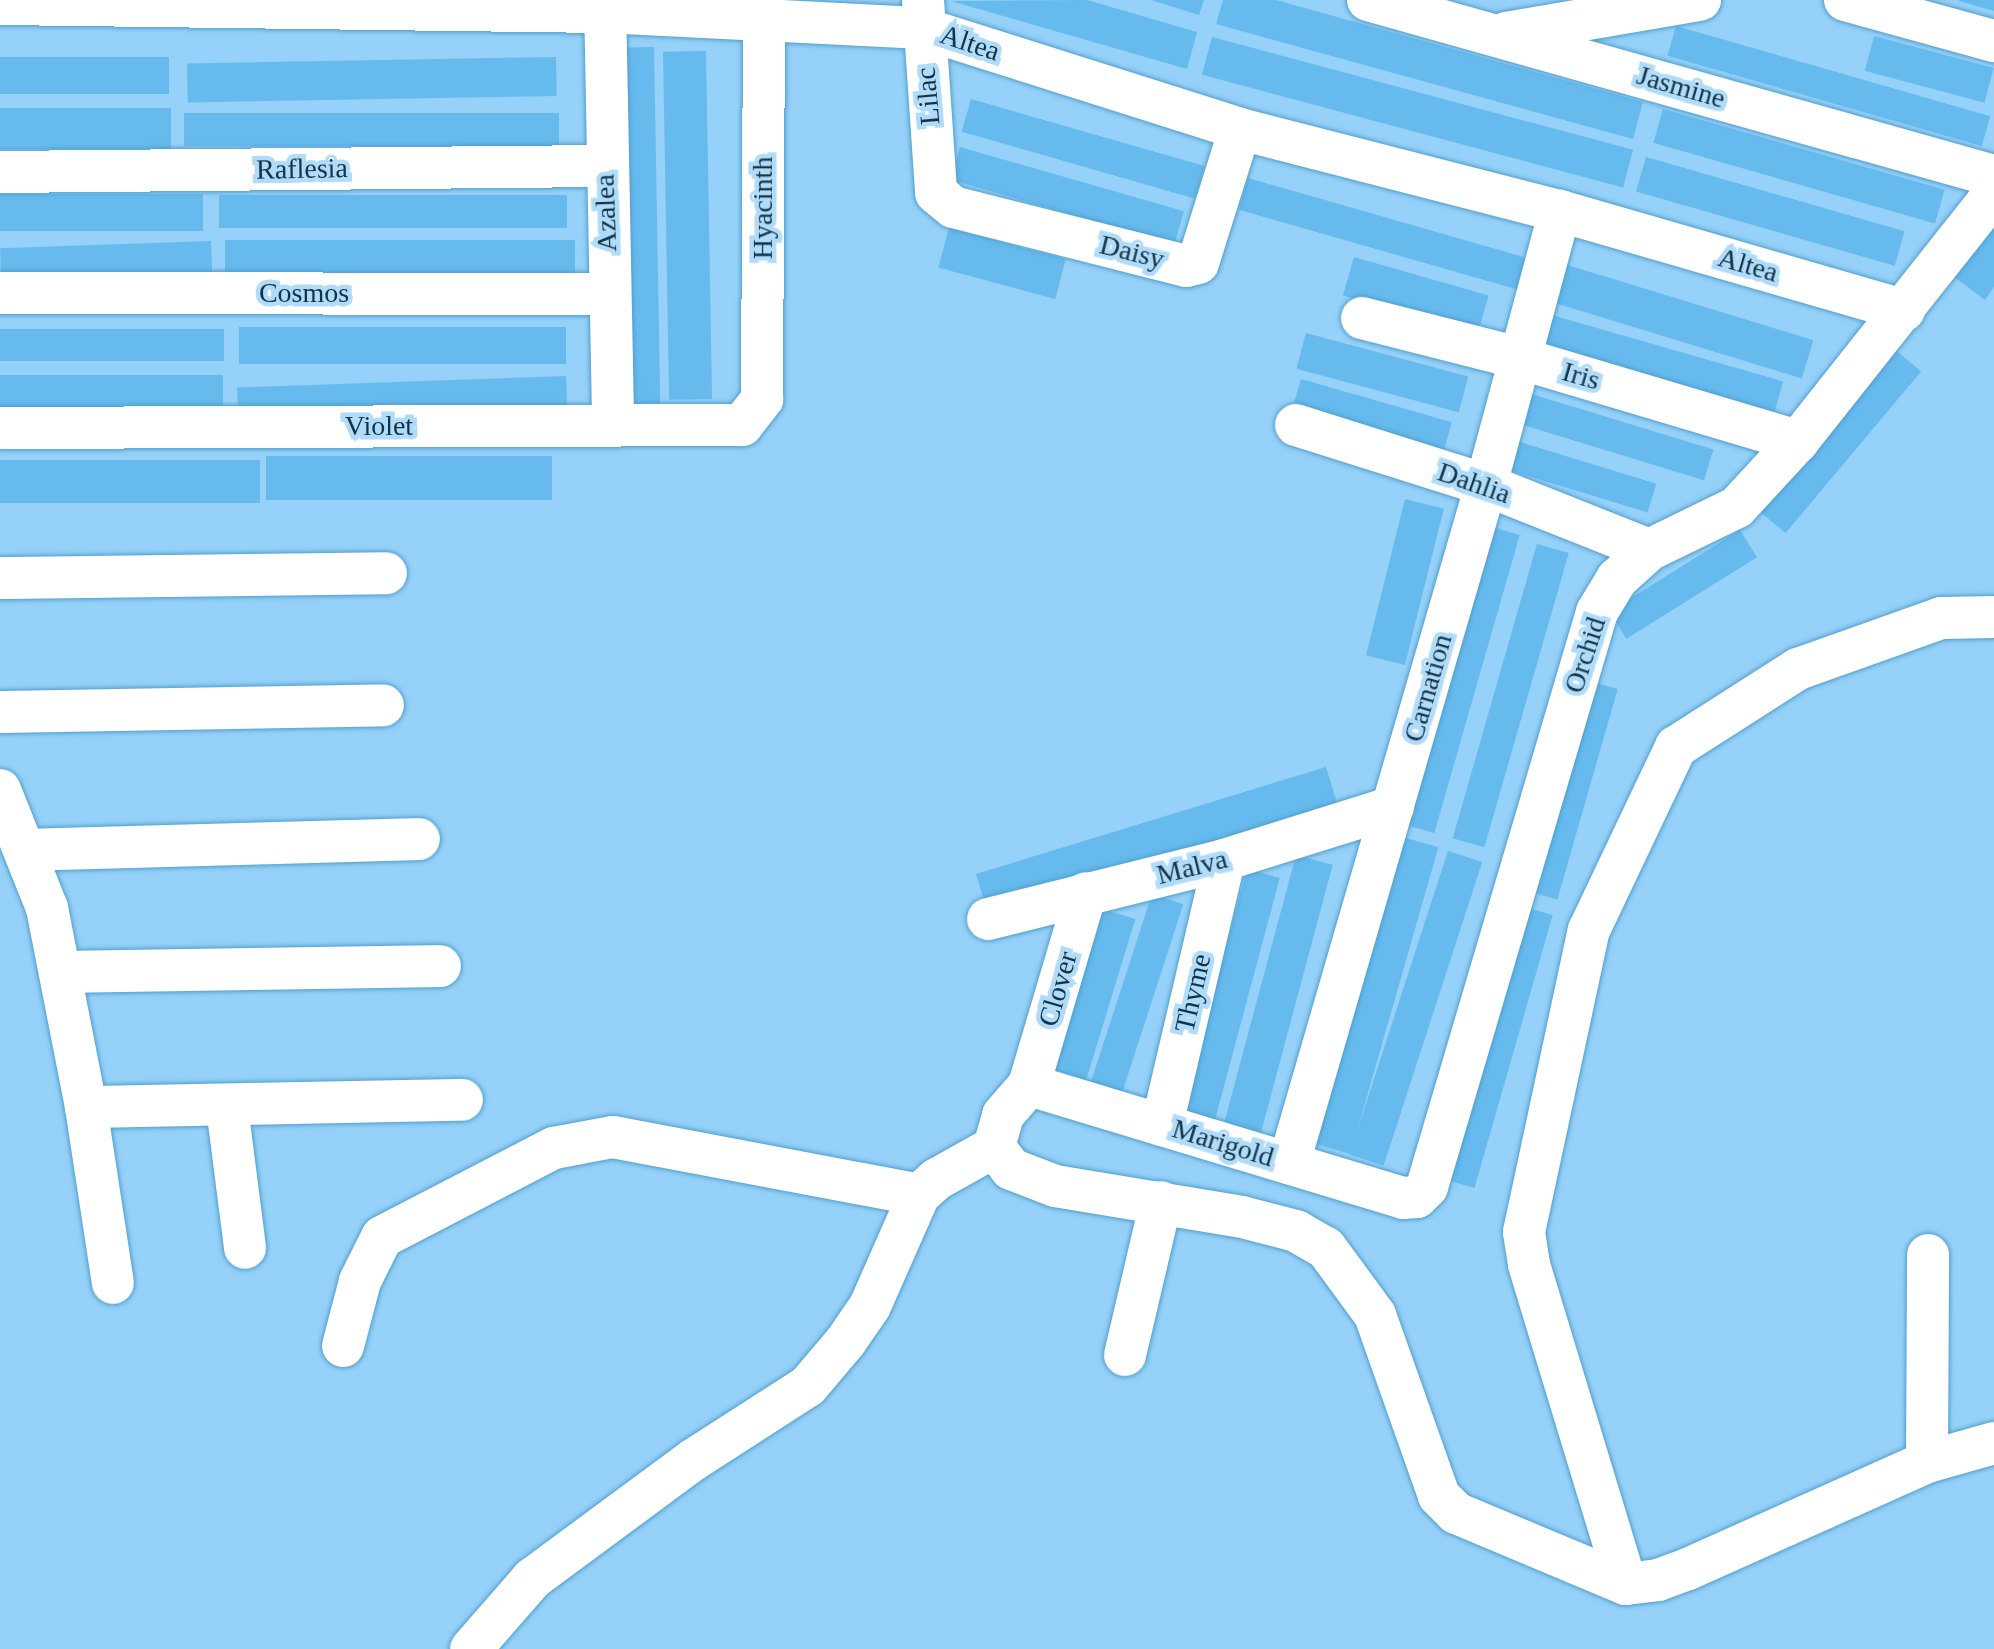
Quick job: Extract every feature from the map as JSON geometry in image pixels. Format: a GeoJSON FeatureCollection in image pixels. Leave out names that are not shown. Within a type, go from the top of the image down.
{"type":"FeatureCollection","features":[{"type":"Feature","properties":{"kind":"street","name":"Jasmine"},"geometry":{"type":"LineString","coordinates":[[1368,0],[1994,176]]}},
{"type":"Feature","properties":{"kind":"street"},"geometry":{"type":"LineString","coordinates":[[1496,35],[1700,0]]}},
{"type":"Feature","properties":{"kind":"street"},"geometry":{"type":"LineString","coordinates":[[1846,0],[1994,41]]}},
{"type":"Feature","properties":{"kind":"street","name":"Altea"},"geometry":{"type":"LineString","coordinates":[[0,4],[605,6],[922,14],[1240,129],[1560,211],[1904,310]]}},
{"type":"Feature","properties":{"kind":"street","name":"Azalea"},"geometry":{"type":"LineString","coordinates":[[605,6],[604,166],[613,425]]}},
{"type":"Feature","properties":{"kind":"street","name":"Hyacinth"},"geometry":{"type":"LineString","coordinates":[[754,414],[762,399],[764,10]]}},
{"type":"Feature","properties":{"kind":"street","name":"Lilac"},"geometry":{"type":"LineString","coordinates":[[922,14],[936,193]]}},
{"type":"Feature","properties":{"kind":"street","name":"Daisy"},"geometry":{"type":"LineString","coordinates":[[936,193],[953,206],[1186,266],[1198,262],[1240,129]]}},
{"type":"Feature","properties":{"kind":"street","name":"Raflesia"},"geometry":{"type":"LineString","coordinates":[[0,172],[604,166]]}},
{"type":"Feature","properties":{"kind":"street","name":"Orchid"},"geometry":{"type":"LineString","coordinates":[[1417,1197],[1427,1187],[1597,612],[1617,579],[1649,550],[1738,506],[1798,441],[1994,194]]}},
{"type":"Feature","properties":{"kind":"street","name":"Carnation"},"geometry":{"type":"LineString","coordinates":[[1289,1163],[1486,485],[1560,211]]}},
{"type":"Feature","properties":{"kind":"street","name":"Cosmos"},"geometry":{"type":"LineString","coordinates":[[0,293],[609,294]]}},
{"type":"Feature","properties":{"kind":"street","name":"Iris"},"geometry":{"type":"LineString","coordinates":[[1362,318],[1519,358],[1798,441]]}},
{"type":"Feature","properties":{"kind":"street","name":"Violet"},"geometry":{"type":"LineString","coordinates":[[0,428],[742,425],[754,414]]}},
{"type":"Feature","properties":{"kind":"street","name":"Dahlia"},"geometry":{"type":"LineString","coordinates":[[1296,426],[1486,485],[1649,550]]}},
{"type":"Feature","properties":{"kind":"street"},"geometry":{"type":"LineString","coordinates":[[0,578],[386,573]]}},
{"type":"Feature","properties":{"kind":"street"},"geometry":{"type":"LineString","coordinates":[[1626,1584],[1530,1264],[1524,1232],[1589,930],[1676,747],[1798,668],[1940,618],[1994,617]]}},
{"type":"Feature","properties":{"kind":"street"},"geometry":{"type":"LineString","coordinates":[[0,712],[383,706]]}},
{"type":"Feature","properties":{"kind":"street"},"geometry":{"type":"LineString","coordinates":[[0,790],[47,908],[63,972],[112,1284]]}},
{"type":"Feature","properties":{"kind":"street","name":"Malva"},"geometry":{"type":"LineString","coordinates":[[988,918],[1224,860],[1394,807]]}},
{"type":"Feature","properties":{"kind":"street"},"geometry":{"type":"LineString","coordinates":[[25,850],[419,839]]}},
{"type":"Feature","properties":{"kind":"street","name":"Thyme"},"geometry":{"type":"LineString","coordinates":[[1162,1125],[1224,860]]}},
{"type":"Feature","properties":{"kind":"street","name":"Clover"},"geometry":{"type":"LineString","coordinates":[[994,1147],[1003,1116],[1029,1085],[1086,893]]}},
{"type":"Feature","properties":{"kind":"street"},"geometry":{"type":"LineString","coordinates":[[63,972],[440,966]]}},
{"type":"Feature","properties":{"kind":"street","name":"Marigold"},"geometry":{"type":"LineString","coordinates":[[1029,1085],[1403,1198],[1417,1197]]}},
{"type":"Feature","properties":{"kind":"street"},"geometry":{"type":"LineString","coordinates":[[86,1107],[462,1100]]}},
{"type":"Feature","properties":{"kind":"street"},"geometry":{"type":"LineString","coordinates":[[226,1107],[245,1248]]}},
{"type":"Feature","properties":{"kind":"street"},"geometry":{"type":"LineString","coordinates":[[343,1346],[360,1281],[382,1237],[554,1148],[614,1137],[920,1194]]}},
{"type":"Feature","properties":{"kind":"street"},"geometry":{"type":"LineString","coordinates":[[471,1649],[532,1580],[693,1460],[808,1386],[870,1306],[920,1194],[937,1178],[994,1147],[1011,1168],[1055,1186],[1160,1202],[1296,1230],[1326,1248],[1375,1315],[1439,1496],[1456,1513],[1626,1584],[1658,1580],[1688,1570],[1927,1462],[1994,1442]]}},
{"type":"Feature","properties":{"kind":"street"},"geometry":{"type":"LineString","coordinates":[[1125,1355],[1160,1202]]}},
{"type":"Feature","properties":{"kind":"street"},"geometry":{"type":"LineString","coordinates":[[1927,1462],[1928,1255]]}},
{"type":"Feature","properties":{"kind":"building"},"geometry":{"type":"Polygon","coordinates":[[[1087,0],[1197,32],[1187,69],[951,1],[1087,0]]]}},
{"type":"Feature","properties":{"kind":"building"},"geometry":{"type":"Polygon","coordinates":[[[1151,0],[1204,0],[1199,15],[1151,0]]]}},
{"type":"Feature","properties":{"kind":"building"},"geometry":{"type":"Polygon","coordinates":[[[1223,0],[1276,0],[1643,102],[1633,139],[1216,24],[1223,0]]]}},
{"type":"Feature","properties":{"kind":"building"},"geometry":{"type":"Polygon","coordinates":[[[1994,0],[1994,11],[1959,1],[1994,0]]]}},
{"type":"Feature","properties":{"kind":"building"},"geometry":{"type":"Polygon","coordinates":[[[1676,26],[1990,116],[1982,146],[1667,56],[1676,26]]]}},
{"type":"Feature","properties":{"kind":"building"},"geometry":{"type":"Polygon","coordinates":[[[1874,36],[1994,68],[1984,103],[1865,71],[1874,36]]]}},
{"type":"Feature","properties":{"kind":"building"},"geometry":{"type":"Polygon","coordinates":[[[1212,37],[1633,150],[1623,188],[1202,75],[1212,37]]]}},
{"type":"Feature","properties":{"kind":"building"},"geometry":{"type":"Polygon","coordinates":[[[654,47],[660,403],[624,404],[618,48],[654,47]]]}},
{"type":"Feature","properties":{"kind":"building"},"geometry":{"type":"Polygon","coordinates":[[[706,51],[712,399],[669,400],[663,52],[706,51]]]}},
{"type":"Feature","properties":{"kind":"building"},"geometry":{"type":"Polygon","coordinates":[[[0,57],[169,57],[169,94],[0,94],[0,57]]]}},
{"type":"Feature","properties":{"kind":"building"},"geometry":{"type":"Polygon","coordinates":[[[556,57],[557,96],[188,102],[187,63],[556,57]]]}},
{"type":"Feature","properties":{"kind":"building"},"geometry":{"type":"Polygon","coordinates":[[[971,99],[1205,166],[1195,199],[962,132],[971,99]]]}},
{"type":"Feature","properties":{"kind":"building"},"geometry":{"type":"Polygon","coordinates":[[[0,108],[171,108],[171,149],[0,149],[0,108]]]}},
{"type":"Feature","properties":{"kind":"building"},"geometry":{"type":"Polygon","coordinates":[[[1663,109],[1945,190],[1935,223],[1653,143],[1663,109]]]}},
{"type":"Feature","properties":{"kind":"building"},"geometry":{"type":"Polygon","coordinates":[[[184,113],[559,113],[559,146],[184,146],[184,113]]]}},
{"type":"Feature","properties":{"kind":"building"},"geometry":{"type":"Polygon","coordinates":[[[960,147],[1184,211],[1175,244],[951,180],[960,147]]]}},
{"type":"Feature","properties":{"kind":"building"},"geometry":{"type":"Polygon","coordinates":[[[1646,157],[1905,231],[1895,266],[1636,192],[1646,157]]]}},
{"type":"Feature","properties":{"kind":"building"},"geometry":{"type":"Polygon","coordinates":[[[1248,178],[1533,260],[1523,291],[1239,210],[1248,178]]]}},
{"type":"Feature","properties":{"kind":"building"},"geometry":{"type":"Polygon","coordinates":[[[0,194],[203,194],[203,231],[0,231],[0,194]]]}},
{"type":"Feature","properties":{"kind":"building"},"geometry":{"type":"Polygon","coordinates":[[[219,195],[567,195],[567,228],[219,228],[219,195]]]}},
{"type":"Feature","properties":{"kind":"building"},"geometry":{"type":"Polygon","coordinates":[[[1994,220],[1994,287],[1985,300],[1953,276],[1994,220]]]}},
{"type":"Feature","properties":{"kind":"building"},"geometry":{"type":"Polygon","coordinates":[[[949,228],[1066,259],[1055,299],[938,268],[949,228]]]}},
{"type":"Feature","properties":{"kind":"building"},"geometry":{"type":"Polygon","coordinates":[[[225,240],[575,240],[575,278],[225,278],[225,240]]]}},
{"type":"Feature","properties":{"kind":"building"},"geometry":{"type":"Polygon","coordinates":[[[211,241],[212,278],[1,285],[0,248],[211,241]]]}},
{"type":"Feature","properties":{"kind":"building"},"geometry":{"type":"Polygon","coordinates":[[[1354,257],[1489,296],[1478,334],[1343,295],[1354,257]]]}},
{"type":"Feature","properties":{"kind":"building"},"geometry":{"type":"Polygon","coordinates":[[[1561,263],[1813,340],[1802,378],[1549,301],[1561,263]]]}},
{"type":"Feature","properties":{"kind":"building"},"geometry":{"type":"Polygon","coordinates":[[[1541,312],[1783,381],[1774,412],[1532,343],[1541,312]]]}},
{"type":"Feature","properties":{"kind":"building"},"geometry":{"type":"Polygon","coordinates":[[[239,327],[566,327],[566,364],[239,364],[239,327]]]}},
{"type":"Feature","properties":{"kind":"building"},"geometry":{"type":"Polygon","coordinates":[[[0,329],[224,329],[224,361],[0,361],[0,329]]]}},
{"type":"Feature","properties":{"kind":"building"},"geometry":{"type":"Polygon","coordinates":[[[1306,333],[1468,376],[1459,412],[1296,369],[1306,333]]]}},
{"type":"Feature","properties":{"kind":"building"},"geometry":{"type":"Polygon","coordinates":[[[1892,347],[1921,371],[1785,533],[1756,509],[1892,347]]]}},
{"type":"Feature","properties":{"kind":"building"},"geometry":{"type":"Polygon","coordinates":[[[0,375],[223,375],[223,407],[0,407],[0,375]]]}},
{"type":"Feature","properties":{"kind":"building"},"geometry":{"type":"Polygon","coordinates":[[[566,376],[567,407],[238,418],[237,387],[566,376]]]}},
{"type":"Feature","properties":{"kind":"building"},"geometry":{"type":"Polygon","coordinates":[[[1301,379],[1452,422],[1443,455],[1292,412],[1301,379]]]}},
{"type":"Feature","properties":{"kind":"building"},"geometry":{"type":"Polygon","coordinates":[[[1525,392],[1713,450],[1704,480],[1516,423],[1525,392]]]}},
{"type":"Feature","properties":{"kind":"building"},"geometry":{"type":"Polygon","coordinates":[[[1510,439],[1656,484],[1648,512],[1501,468],[1510,439]]]}},
{"type":"Feature","properties":{"kind":"building"},"geometry":{"type":"Polygon","coordinates":[[[266,456],[552,456],[552,500],[266,500],[266,456]]]}},
{"type":"Feature","properties":{"kind":"building"},"geometry":{"type":"Polygon","coordinates":[[[0,460],[260,460],[260,503],[0,503],[0,460]]]}},
{"type":"Feature","properties":{"kind":"building"},"geometry":{"type":"Polygon","coordinates":[[[1405,499],[1444,509],[1405,665],[1366,655],[1405,499]]]}},
{"type":"Feature","properties":{"kind":"building"},"geometry":{"type":"Polygon","coordinates":[[[1488,526],[1520,535],[1434,833],[1403,824],[1488,526]]]}},
{"type":"Feature","properties":{"kind":"building"},"geometry":{"type":"Polygon","coordinates":[[[1740,530],[1757,557],[1626,639],[1609,612],[1740,530]]]}},
{"type":"Feature","properties":{"kind":"building"},"geometry":{"type":"Polygon","coordinates":[[[1537,544],[1569,553],[1484,847],[1453,838],[1537,544]]]}},
{"type":"Feature","properties":{"kind":"building"},"geometry":{"type":"Polygon","coordinates":[[[1586,680],[1618,689],[1557,900],[1526,891],[1586,680]]]}},
{"type":"Feature","properties":{"kind":"building"},"geometry":{"type":"Polygon","coordinates":[[[1326,767],[1337,804],[987,911],[976,874],[1326,767]]]}},
{"type":"Feature","properties":{"kind":"building"},"geometry":{"type":"Polygon","coordinates":[[[1399,836],[1438,847],[1350,1154],[1311,1143],[1399,836]]]}},
{"type":"Feature","properties":{"kind":"building"},"geometry":{"type":"Polygon","coordinates":[[[1448,851],[1482,862],[1384,1166],[1349,1154],[1448,851]]]}},
{"type":"Feature","properties":{"kind":"building"},"geometry":{"type":"Polygon","coordinates":[[[1296,855],[1333,865],[1261,1133],[1224,1124],[1296,855]]]}},
{"type":"Feature","properties":{"kind":"building"},"geometry":{"type":"Polygon","coordinates":[[[1247,869],[1280,878],[1215,1119],[1182,1110],[1247,869]]]}},
{"type":"Feature","properties":{"kind":"building"},"geometry":{"type":"Polygon","coordinates":[[[1152,894],[1183,904],[1123,1092],[1091,1081],[1152,894]]]}},
{"type":"Feature","properties":{"kind":"building"},"geometry":{"type":"Polygon","coordinates":[[[1521,906],[1553,915],[1474,1188],[1443,1179],[1521,906]]]}},
{"type":"Feature","properties":{"kind":"building"},"geometry":{"type":"Polygon","coordinates":[[[1099,908],[1135,919],[1086,1080],[1050,1069],[1099,908]]]}}]}
